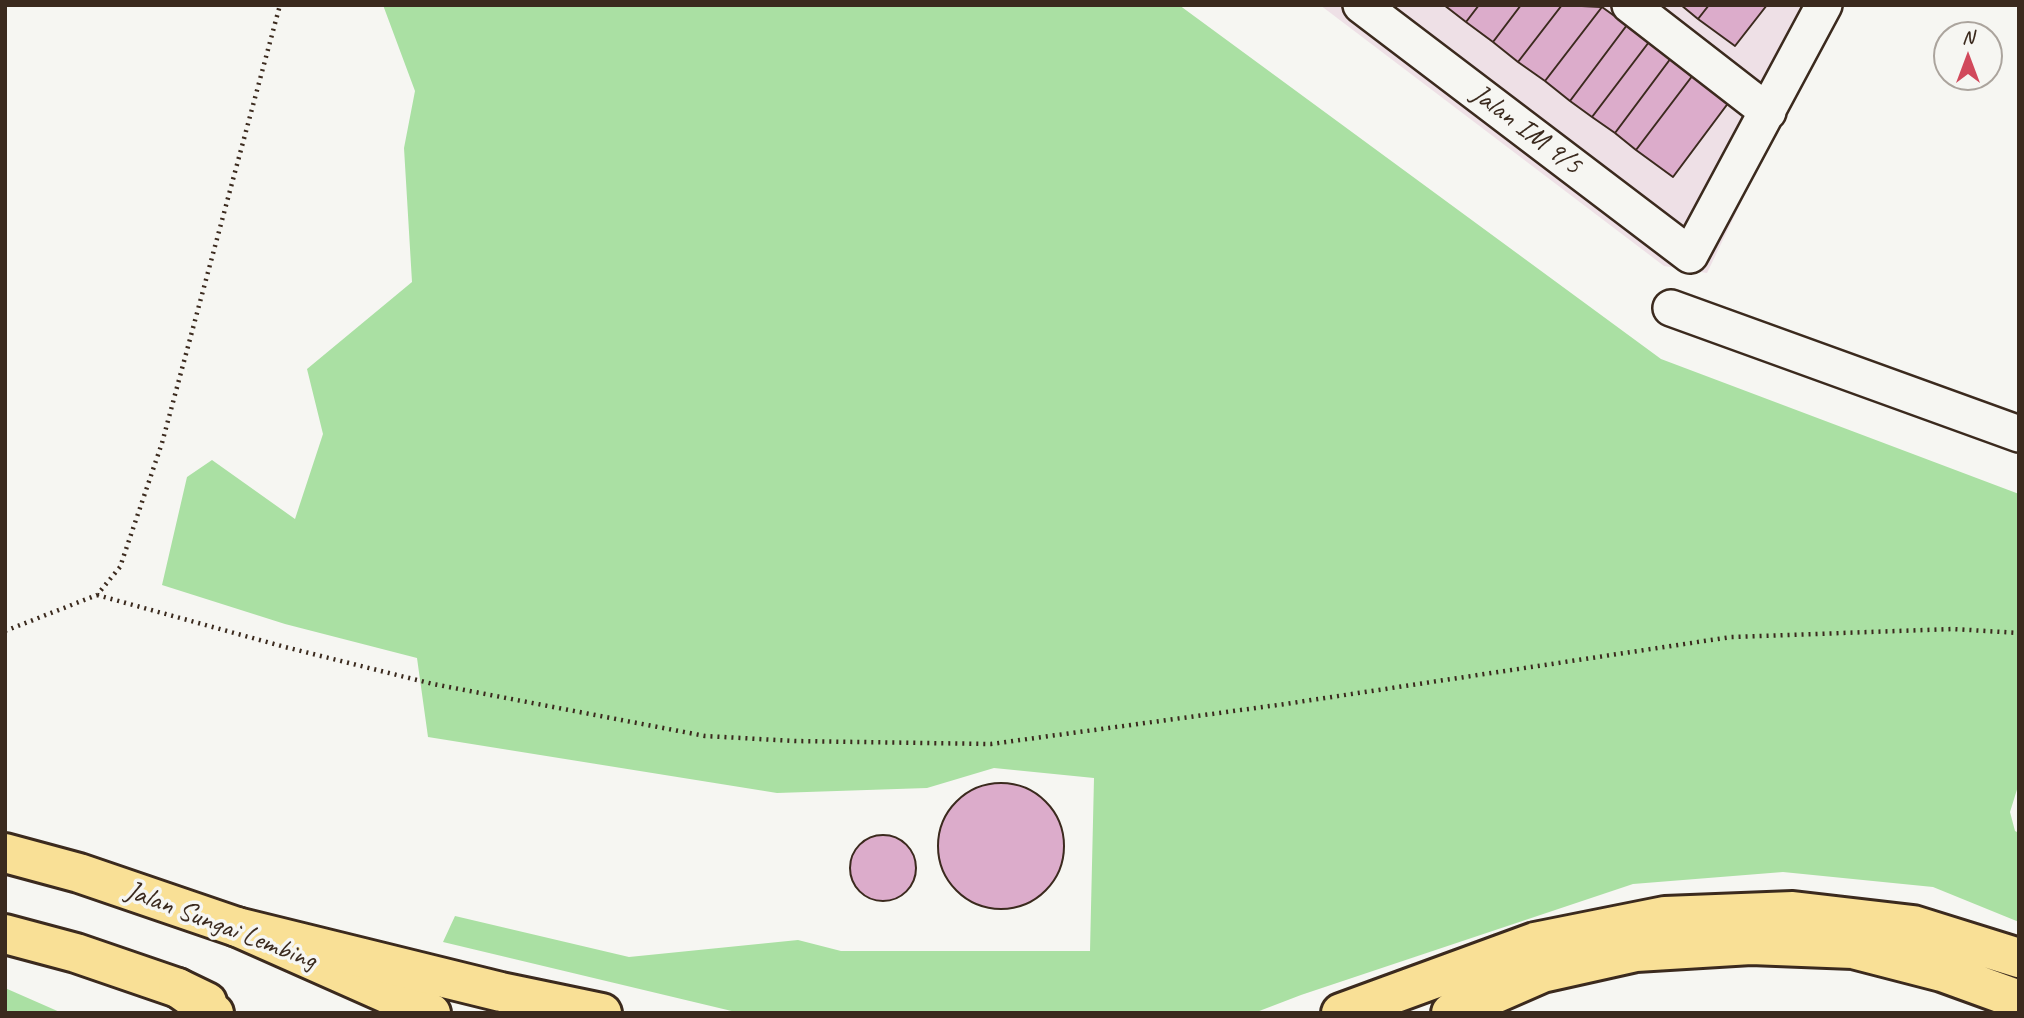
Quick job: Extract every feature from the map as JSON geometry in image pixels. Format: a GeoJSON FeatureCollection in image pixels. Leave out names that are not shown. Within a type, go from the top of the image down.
{"type":"FeatureCollection","features":[{"type":"Feature","properties":{"kind":"main road","name":"Jalan Sungai Lembing"},"geometry":{"type":"LineString","coordinates":[[5,853],[79,873],[237,927],[431,1013]]}},
{"type":"Feature","properties":{"kind":"main road"},"geometry":{"type":"LineString","coordinates":[[1341,1013],[1535,942],[1665,916],[1793,911],[1913,925],[2019,958]]}},
{"type":"Feature","properties":{"kind":"main road"},"geometry":{"type":"LineString","coordinates":[[237,927],[501,992],[602,1013]]}},
{"type":"Feature","properties":{"kind":"main road"},"geometry":{"type":"LineString","coordinates":[[5,934],[76,953],[178,988],[232,1013]]}},
{"type":"Feature","properties":{"kind":"main road"},"geometry":{"type":"LineString","coordinates":[[1451,1013],[1542,974],[1622,955],[1751,944],[1853,949],[1941,972],[2019,1000]]}},
{"type":"Feature","properties":{"kind":"main road"},"geometry":{"type":"LineString","coordinates":[[178,988],[214,1013]]}},
{"type":"Feature","properties":{"kind":"street","name":"Jalan IM 9/5"},"geometry":{"type":"LineString","coordinates":[[1361,5],[1690,255],[1768,112]]}},
{"type":"Feature","properties":{"kind":"street"},"geometry":{"type":"LineString","coordinates":[[1630,5],[1768,112],[1824,5]]}},
{"type":"Feature","properties":{"kind":"street"},"geometry":{"type":"LineString","coordinates":[[1671,307],[2019,434]]}},
{"type":"Feature","properties":{"kind":"path"},"geometry":{"type":"LineString","coordinates":[[5,631],[97,595],[120,567],[162,443],[280,5]]}},
{"type":"Feature","properties":{"kind":"path"},"geometry":{"type":"LineString","coordinates":[[97,595],[285,647],[433,684],[705,736],[795,741],[992,744],[1285,704],[1731,637],[1953,629],[2019,633]]}},
{"type":"Feature","properties":{"kind":"shaded area"},"geometry":{"type":"Polygon","coordinates":[[[1320,5],[1836,5],[1707,273],[1664,266],[1320,5]]]}},
{"type":"Feature","properties":{"kind":"green space"},"geometry":{"type":"Polygon","coordinates":[[[383,5],[1179,5],[1661,359],[2019,494],[2019,783],[2010,812],[2015,831],[2019,833],[2019,922],[1933,887],[1783,872],[1633,884],[1254,1013],[740,1013],[443,942],[455,916],[629,957],[798,940],[841,951],[1090,951],[1094,778],[994,768],[927,788],[777,793],[428,737],[417,658],[285,624],[162,585],[187,477],[212,460],[295,519],[323,434],[307,369],[412,282],[404,148],[415,91],[383,5]]]}},
{"type":"Feature","properties":{"kind":"green space"},"geometry":{"type":"Polygon","coordinates":[[[5,988],[62,1013],[5,1013],[5,988]]]}},
{"type":"Feature","properties":{"kind":"building"},"geometry":{"type":"Polygon","coordinates":[[[1444,5],[1479,5],[1466,22],[1444,5]]]}},
{"type":"Feature","properties":{"kind":"building"},"geometry":{"type":"Polygon","coordinates":[[[1479,5],[1521,5],[1493,42],[1466,22],[1479,5]]]}},
{"type":"Feature","properties":{"kind":"building"},"geometry":{"type":"Polygon","coordinates":[[[1521,5],[1562,5],[1518,62],[1493,42],[1521,5]]]}},
{"type":"Feature","properties":{"kind":"building"},"geometry":{"type":"Polygon","coordinates":[[[1562,5],[1602,7],[1545,81],[1518,62],[1562,5]]]}},
{"type":"Feature","properties":{"kind":"building"},"geometry":{"type":"Polygon","coordinates":[[[1681,5],[1709,5],[1698,19],[1681,5]]]}},
{"type":"Feature","properties":{"kind":"building"},"geometry":{"type":"Polygon","coordinates":[[[1709,5],[1767,5],[1735,46],[1698,19],[1709,5]]]}},
{"type":"Feature","properties":{"kind":"building"},"geometry":{"type":"Polygon","coordinates":[[[1602,7],[1627,25],[1570,101],[1545,81],[1602,7]]]}},
{"type":"Feature","properties":{"kind":"building"},"geometry":{"type":"Polygon","coordinates":[[[1627,25],[1649,42],[1592,117],[1570,101],[1627,25]]]}},
{"type":"Feature","properties":{"kind":"building"},"geometry":{"type":"Polygon","coordinates":[[[1649,42],[1671,58],[1615,133],[1592,117],[1649,42]]]}},
{"type":"Feature","properties":{"kind":"building"},"geometry":{"type":"Polygon","coordinates":[[[1671,58],[1693,75],[1636,150],[1615,133],[1671,58]]]}},
{"type":"Feature","properties":{"kind":"building"},"geometry":{"type":"Polygon","coordinates":[[[1693,75],[1729,102],[1673,177],[1636,150],[1693,75]]]}},
{"type":"Feature","properties":{"kind":"building"},"geometry":{"type":"Polygon","coordinates":[[[1001,783],[1025,788],[1045,802],[1059,822],[1064,846],[1059,870],[1045,890],[1025,904],[1001,909],[977,904],[957,890],[943,870],[938,846],[943,822],[957,802],[977,788],[1001,783]]]}},
{"type":"Feature","properties":{"kind":"building"},"geometry":{"type":"Polygon","coordinates":[[[876,835],[890,835],[902,840],[911,849],[916,868],[914,881],[907,892],[890,901],[876,901],[864,896],[855,887],[850,875],[850,861],[855,849],[864,840],[876,835]]]}}]}
